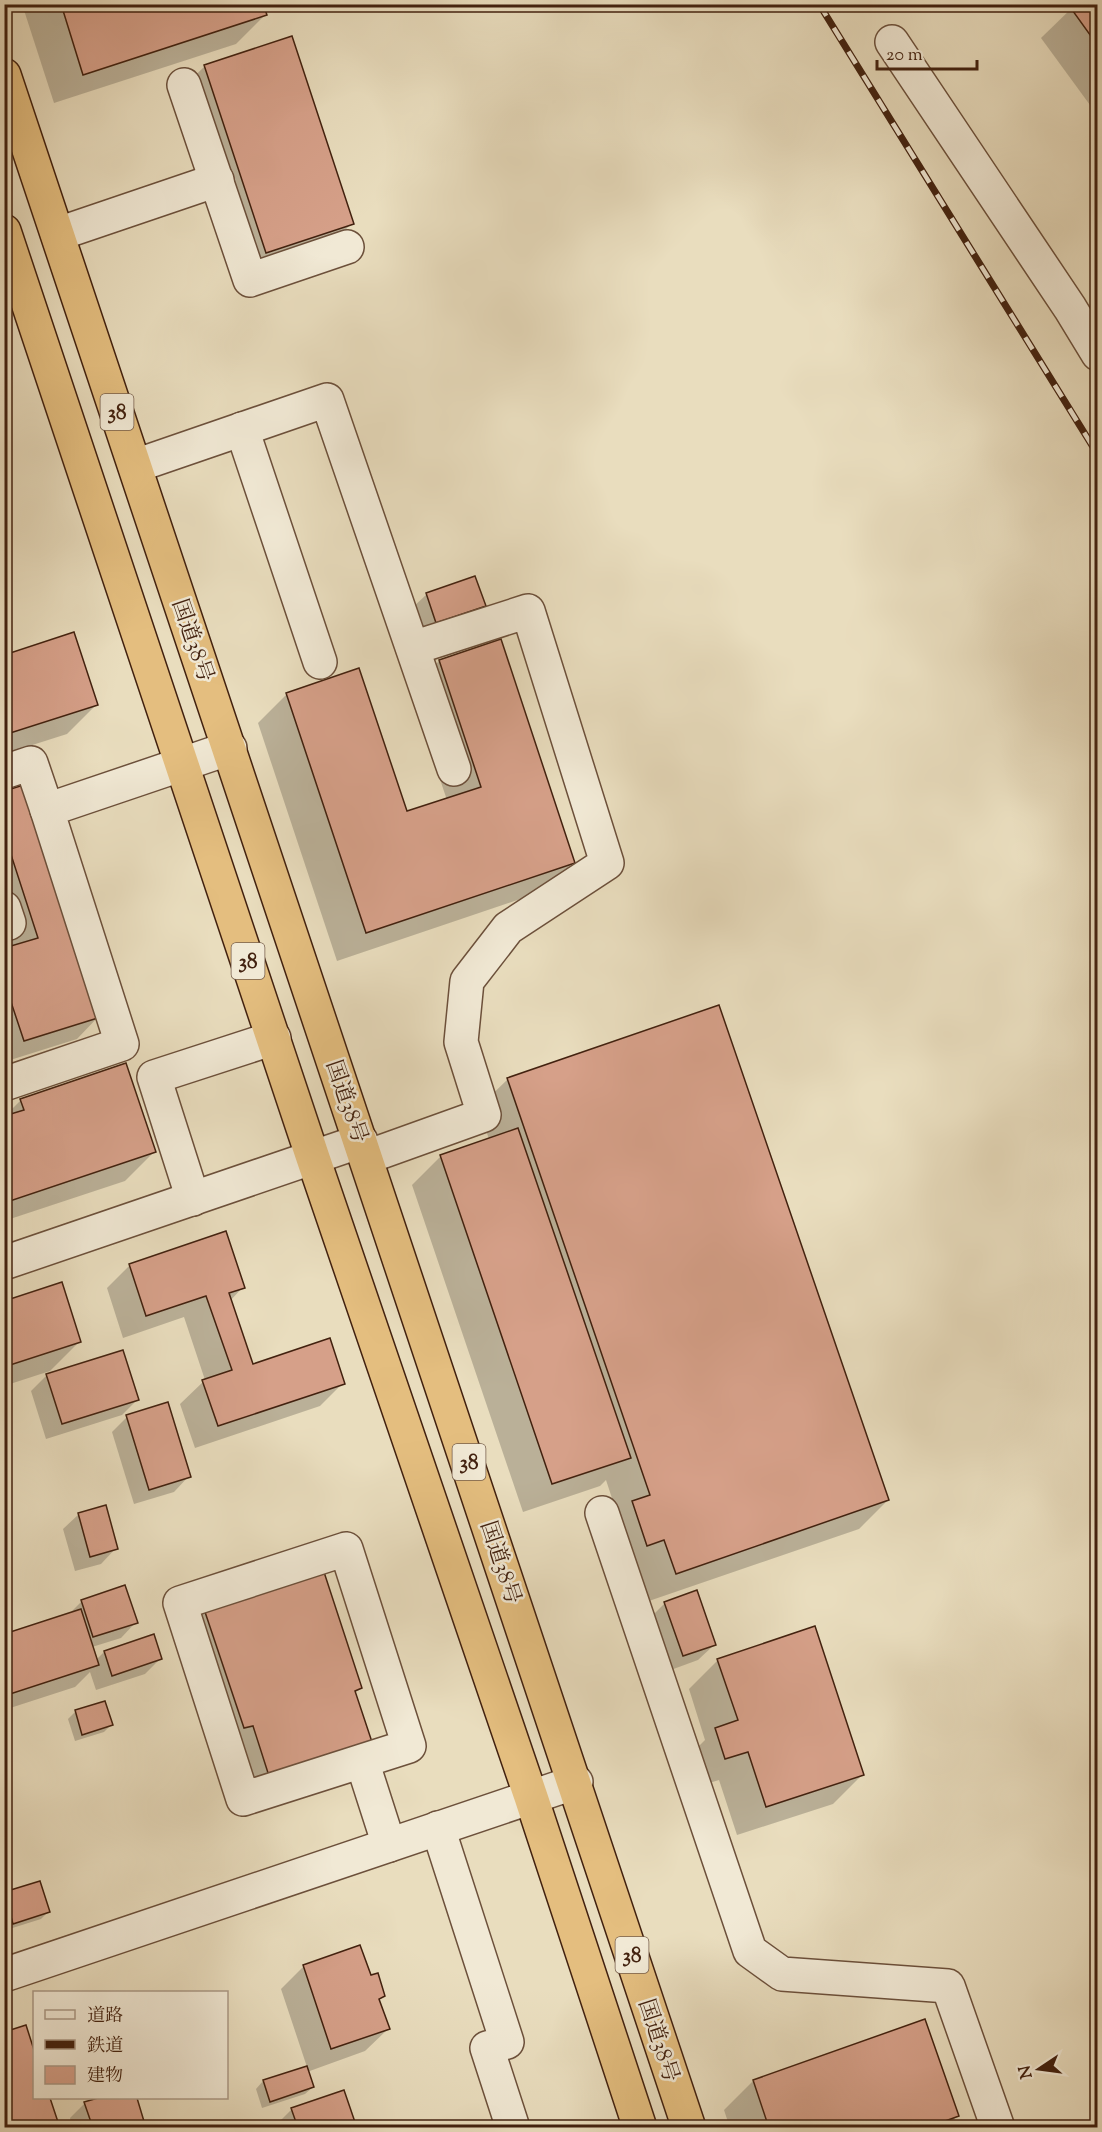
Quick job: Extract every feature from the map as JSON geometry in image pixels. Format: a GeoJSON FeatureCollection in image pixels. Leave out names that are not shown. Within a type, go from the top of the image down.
{"type":"FeatureCollection","features":[{"type":"Feature","properties":{"kind":"highway","name":"国道38号"},"geometry":{"type":"LineString","coordinates":[[4,75],[576,1782],[689,2127]]}},
{"type":"Feature","properties":{"kind":"highway","name":"国道38号"},"geometry":{"type":"LineString","coordinates":[[4,231],[184,763],[313,1158],[531,1797],[640,2127]]}},
{"type":"Feature","properties":{"kind":"street"},"geometry":{"type":"LineString","coordinates":[[892,42],[1070,308],[1098,354]]}},
{"type":"Feature","properties":{"kind":"street"},"geometry":{"type":"LineString","coordinates":[[184,85],[250,280],[347,247]]}},
{"type":"Feature","properties":{"kind":"street"},"geometry":{"type":"LineString","coordinates":[[58,234],[217,180]]}},
{"type":"Feature","properties":{"kind":"street"},"geometry":{"type":"LineString","coordinates":[[135,466],[327,400],[454,769]]}},
{"type":"Feature","properties":{"kind":"street"},"geometry":{"type":"LineString","coordinates":[[242,429],[320,662]]}},
{"type":"Feature","properties":{"kind":"street"},"geometry":{"type":"LineString","coordinates":[[4,1263],[313,1158],[364,1149],[484,1116],[460,1042],[467,981],[508,928],[607,863],[528,611],[413,648]]}},
{"type":"Feature","properties":{"kind":"street"},"geometry":{"type":"LineString","coordinates":[[46,810],[230,748]]}},
{"type":"Feature","properties":{"kind":"street"},"geometry":{"type":"LineString","coordinates":[[4,772],[31,763],[122,1044],[154,1077],[193,1199]]}},
{"type":"Feature","properties":{"kind":"street"},"geometry":{"type":"LineString","coordinates":[[154,1077],[274,1038]]}},
{"type":"Feature","properties":{"kind":"street"},"geometry":{"type":"LineString","coordinates":[[4,1084],[122,1044]]}},
{"type":"Feature","properties":{"kind":"street"},"geometry":{"type":"LineString","coordinates":[[602,1513],[750,1951],[782,1974],[836,1980],[948,1986],[998,2127]]}},
{"type":"Feature","properties":{"kind":"street"},"geometry":{"type":"LineString","coordinates":[[346,1549],[409,1746],[362,1761],[243,1799],[180,1603],[346,1549]]}},
{"type":"Feature","properties":{"kind":"street"},"geometry":{"type":"LineString","coordinates":[[362,1761],[389,1845]]}},
{"type":"Feature","properties":{"kind":"street"},"geometry":{"type":"LineString","coordinates":[[4,1975],[576,1782]]}},
{"type":"Feature","properties":{"kind":"street"},"geometry":{"type":"LineString","coordinates":[[438,1828],[507,2042],[487,2048],[513,2127]]}},
{"type":"Feature","properties":{"kind":"building"},"geometry":{"type":"Polygon","coordinates":[[[61,4],[263,4],[267,15],[83,75],[61,4]]]}},
{"type":"Feature","properties":{"kind":"building"},"geometry":{"type":"Polygon","coordinates":[[[1074,4],[1098,4],[1098,46],[1070,7],[1074,4]]]}},
{"type":"Feature","properties":{"kind":"building"},"geometry":{"type":"Polygon","coordinates":[[[292,36],[354,224],[266,253],[204,65],[292,36]]]}},
{"type":"Feature","properties":{"kind":"building"},"geometry":{"type":"Polygon","coordinates":[[[475,576],[486,606],[436,623],[426,593],[475,576]]]}},
{"type":"Feature","properties":{"kind":"building"},"geometry":{"type":"Polygon","coordinates":[[[74,632],[98,705],[4,735],[4,655],[74,632]]]}},
{"type":"Feature","properties":{"kind":"building"},"geometry":{"type":"Polygon","coordinates":[[[501,639],[575,863],[366,933],[286,693],[359,668],[407,811],[481,787],[439,660],[501,639]]]}},
{"type":"Feature","properties":{"kind":"building"},"geometry":{"type":"Polygon","coordinates":[[[27,784],[101,1017],[24,1041],[4,981],[4,948],[38,938],[4,833],[4,791],[27,784]]]}},
{"type":"Feature","properties":{"kind":"building"},"geometry":{"type":"Polygon","coordinates":[[[719,1005],[889,1500],[676,1574],[664,1540],[647,1546],[632,1501],[650,1495],[507,1078],[719,1005]]]}},
{"type":"Feature","properties":{"kind":"building"},"geometry":{"type":"Polygon","coordinates":[[[126,1063],[156,1152],[4,1203],[4,1116],[24,1110],[20,1099],[126,1063]]]}},
{"type":"Feature","properties":{"kind":"building"},"geometry":{"type":"Polygon","coordinates":[[[518,1128],[631,1458],[552,1484],[440,1155],[518,1128]]]}},
{"type":"Feature","properties":{"kind":"building"},"geometry":{"type":"Polygon","coordinates":[[[226,1231],[245,1288],[229,1293],[253,1364],[330,1338],[345,1384],[218,1426],[202,1380],[232,1370],[206,1296],[146,1316],[129,1264],[226,1231]]]}},
{"type":"Feature","properties":{"kind":"building"},"geometry":{"type":"Polygon","coordinates":[[[62,1282],[81,1342],[4,1367],[4,1301],[62,1282]]]}},
{"type":"Feature","properties":{"kind":"building"},"geometry":{"type":"Polygon","coordinates":[[[123,1350],[139,1400],[62,1424],[46,1374],[123,1350]]]}},
{"type":"Feature","properties":{"kind":"building"},"geometry":{"type":"Polygon","coordinates":[[[168,1402],[191,1477],[149,1490],[126,1415],[168,1402]]]}},
{"type":"Feature","properties":{"kind":"building"},"geometry":{"type":"Polygon","coordinates":[[[106,1505],[118,1549],[90,1557],[78,1513],[106,1505]]]}},
{"type":"Feature","properties":{"kind":"building"},"geometry":{"type":"Polygon","coordinates":[[[323,1569],[362,1688],[355,1691],[372,1742],[269,1776],[253,1726],[244,1728],[204,1609],[323,1569]]]}},
{"type":"Feature","properties":{"kind":"building"},"geometry":{"type":"Polygon","coordinates":[[[125,1585],[138,1623],[93,1637],[81,1600],[125,1585]]]}},
{"type":"Feature","properties":{"kind":"building"},"geometry":{"type":"Polygon","coordinates":[[[697,1590],[716,1645],[683,1656],[664,1602],[697,1590]]]}},
{"type":"Feature","properties":{"kind":"building"},"geometry":{"type":"Polygon","coordinates":[[[81,1609],[99,1665],[4,1696],[4,1634],[81,1609]]]}},
{"type":"Feature","properties":{"kind":"building"},"geometry":{"type":"Polygon","coordinates":[[[815,1626],[864,1775],[766,1807],[748,1752],[725,1759],[715,1728],[738,1720],[717,1659],[815,1626]]]}},
{"type":"Feature","properties":{"kind":"building"},"geometry":{"type":"Polygon","coordinates":[[[154,1634],[162,1659],[112,1676],[104,1651],[154,1634]]]}},
{"type":"Feature","properties":{"kind":"building"},"geometry":{"type":"Polygon","coordinates":[[[105,1701],[113,1725],[82,1735],[75,1710],[105,1701]]]}},
{"type":"Feature","properties":{"kind":"building"},"geometry":{"type":"Polygon","coordinates":[[[40,1881],[50,1912],[13,1924],[4,1892],[40,1881]]]}},
{"type":"Feature","properties":{"kind":"building"},"geometry":{"type":"Polygon","coordinates":[[[360,1945],[371,1975],[378,1973],[385,1996],[379,1999],[390,2029],[331,2049],[303,1965],[360,1945]]]}},
{"type":"Feature","properties":{"kind":"building"},"geometry":{"type":"Polygon","coordinates":[[[925,2019],[959,2116],[926,2128],[769,2128],[753,2080],[925,2019]]]}},
{"type":"Feature","properties":{"kind":"building"},"geometry":{"type":"Polygon","coordinates":[[[26,2025],[33,2047],[33,2099],[50,2099],[60,2128],[4,2128],[4,2032],[26,2025]]]}},
{"type":"Feature","properties":{"kind":"building"},"geometry":{"type":"Polygon","coordinates":[[[307,2066],[314,2087],[270,2102],[263,2080],[307,2066]]]}},
{"type":"Feature","properties":{"kind":"building"},"geometry":{"type":"Polygon","coordinates":[[[344,2090],[357,2128],[298,2128],[291,2108],[344,2090]]]}},
{"type":"Feature","properties":{"kind":"building"},"geometry":{"type":"Polygon","coordinates":[[[94,2099],[137,2099],[146,2128],[93,2128],[84,2102],[94,2099]]]}},
{"type":"Feature","properties":{"kind":"railway"},"geometry":{"type":"LineString","coordinates":[[819,4],[1098,455]]}}]}
